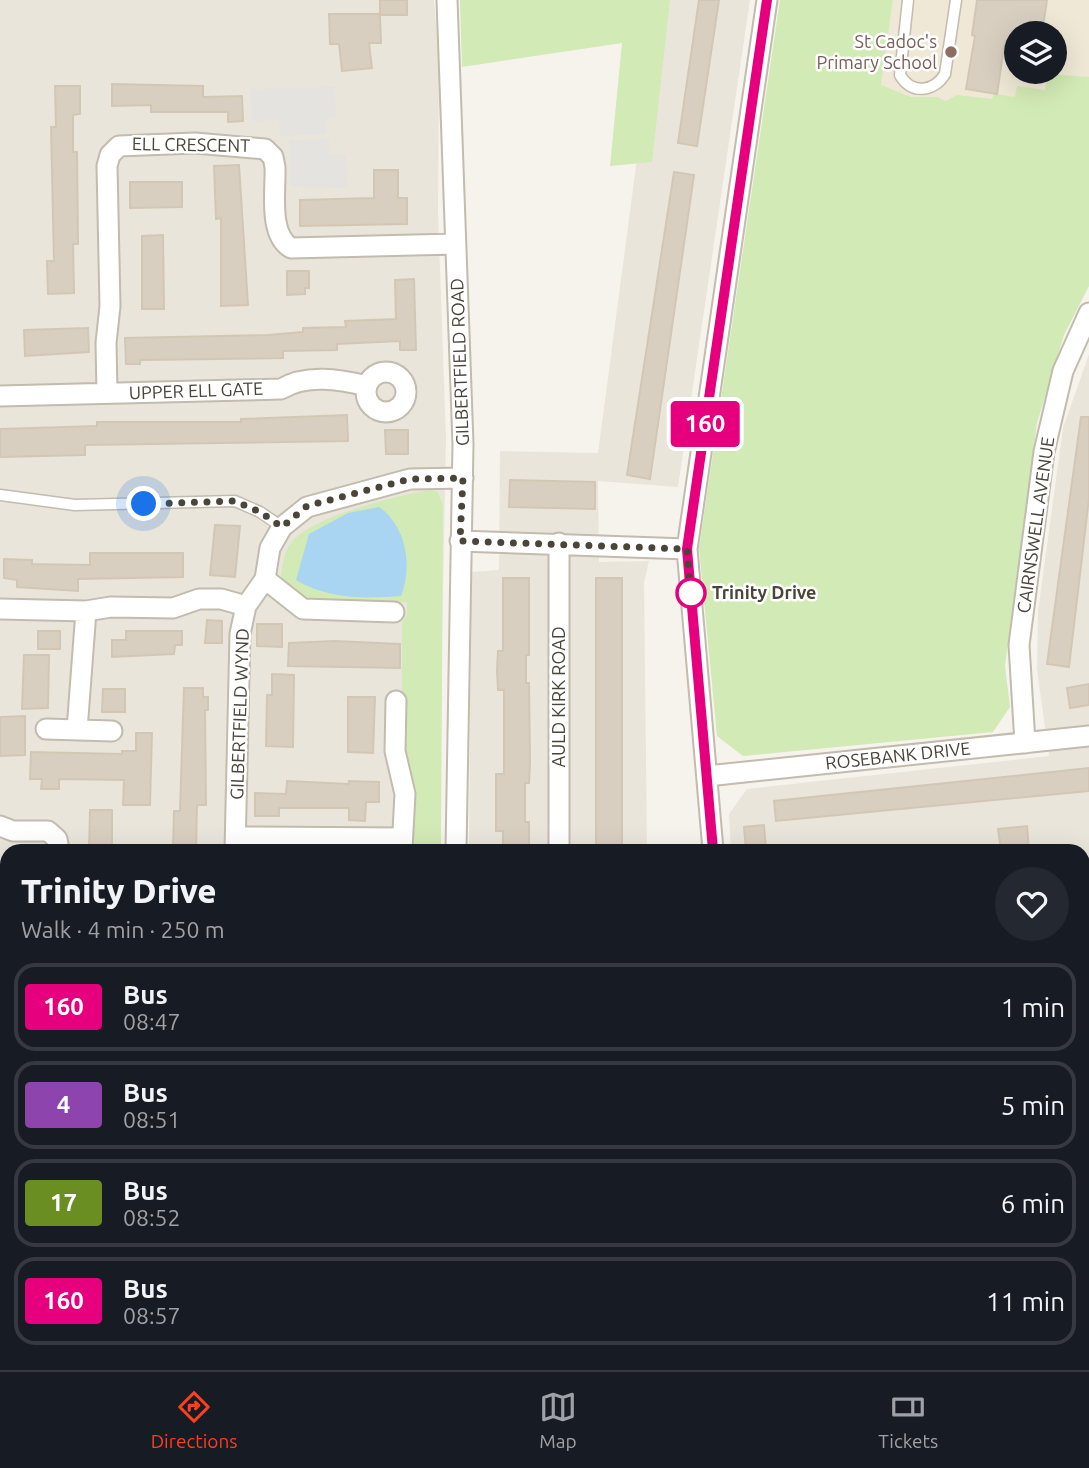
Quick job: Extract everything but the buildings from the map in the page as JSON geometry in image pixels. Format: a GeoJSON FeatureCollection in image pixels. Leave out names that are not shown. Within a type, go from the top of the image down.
{"type":"FeatureCollection","features":[{"type":"Feature","properties":{"kind":"street","name":"GILBERTFIELD ROAD"},"geometry":{"type":"LineString","coordinates":[[447,0],[463,478],[456,844]]}},
{"type":"Feature","properties":{"kind":"street"},"geometry":{"type":"LineString","coordinates":[[713,844],[687,549],[767,0]]}},
{"type":"Feature","properties":{"kind":"street","name":"ELL CRESCENT"},"geometry":{"type":"LineString","coordinates":[[107,393],[106,344],[110,306],[107,166],[110,155],[119,146],[174,142],[265,149],[273,157],[275,167],[277,230],[282,240],[291,248],[456,244]]}},
{"type":"Feature","properties":{"kind":"street","name":"CAIRNSWELL AVENUE"},"geometry":{"type":"LineString","coordinates":[[1025,743],[1019,645],[1044,452],[1063,372],[1089,313]]}},
{"type":"Feature","properties":{"kind":"street","name":"UPPER ELL GATE"},"geometry":{"type":"LineString","coordinates":[[107,393],[281,388],[294,381],[342,380],[367,386]]}},
{"type":"Feature","properties":{"kind":"street"},"geometry":{"type":"LineString","coordinates":[[0,396],[107,393]]}},
{"type":"Feature","properties":{"kind":"street","name":"GILBERTFIELD WYND"},"geometry":{"type":"LineString","coordinates":[[236,844],[240,634],[246,606],[265,579],[270,548],[282,527],[307,506],[410,479],[463,478]]}},
{"type":"Feature","properties":{"kind":"street"},"geometry":{"type":"LineString","coordinates":[[460,541],[687,549]]}},
{"type":"Feature","properties":{"kind":"street","name":"AULD KIRK ROAD"},"geometry":{"type":"LineString","coordinates":[[559,543],[559,844]]}},
{"type":"Feature","properties":{"kind":"street"},"geometry":{"type":"LineString","coordinates":[[265,579],[303,609],[394,612]]}},
{"type":"Feature","properties":{"kind":"street"},"geometry":{"type":"LineString","coordinates":[[0,609],[86,611],[111,607],[173,608],[199,599],[221,599],[246,606]]}},
{"type":"Feature","properties":{"kind":"street"},"geometry":{"type":"LineString","coordinates":[[77,730],[86,611]]}},
{"type":"Feature","properties":{"kind":"street"},"geometry":{"type":"LineString","coordinates":[[236,844],[402,844],[405,794],[395,751],[396,701]]}},
{"type":"Feature","properties":{"kind":"street"},"geometry":{"type":"LineString","coordinates":[[46,729],[112,731]]}},
{"type":"Feature","properties":{"kind":"street","name":"ROSEBANK DRIVE"},"geometry":{"type":"LineString","coordinates":[[707,776],[1089,736]]}},
{"type":"Feature","properties":{"kind":"street"},"geometry":{"type":"LineString","coordinates":[[0,825],[13,831],[48,831],[57,839],[58,844]]}},
{"type":"Feature","properties":{"kind":"lane"},"geometry":{"type":"LineString","coordinates":[[908,0],[900,75],[908,86],[922,90],[940,82],[945,74],[956,0]]}},
{"type":"Feature","properties":{"kind":"lane"},"geometry":{"type":"LineString","coordinates":[[0,495],[75,505],[235,501],[260,512],[282,527]]}},
{"type":"Feature","properties":{"kind":"shaded area"},"geometry":{"type":"Polygon","coordinates":[[[0,0],[434,0],[439,57],[438,212],[446,437],[438,844],[0,844],[0,0]]]}},
{"type":"Feature","properties":{"kind":"shaded area"},"geometry":{"type":"Polygon","coordinates":[[[658,0],[750,0],[678,487],[598,481],[599,562],[649,561],[644,583],[647,844],[469,844],[471,572],[499,570],[500,451],[598,453],[658,0]]]}},
{"type":"Feature","properties":{"kind":"shaded area","name":"St Cadoc's Primary School"},"geometry":{"type":"Polygon","coordinates":[[[893,0],[1089,0],[1089,126],[873,139],[893,0]]]}},
{"type":"Feature","properties":{"kind":"shaded area"},"geometry":{"type":"Polygon","coordinates":[[[335,87],[336,118],[327,119],[327,134],[280,136],[279,120],[252,121],[251,89],[335,87]]]}},
{"type":"Feature","properties":{"kind":"shaded area"},"geometry":{"type":"Polygon","coordinates":[[[329,139],[329,155],[346,155],[347,188],[290,187],[289,140],[329,139]]]}},
{"type":"Feature","properties":{"kind":"shaded area"},"geometry":{"type":"Polygon","coordinates":[[[1089,354],[1089,844],[731,844],[729,814],[747,789],[1049,756],[1037,670],[1038,611],[1063,428],[1089,354]]]}},
{"type":"Feature","properties":{"kind":"green space"},"geometry":{"type":"Polygon","coordinates":[[[460,0],[670,0],[652,162],[610,166],[622,43],[462,67],[460,0]]]}},
{"type":"Feature","properties":{"kind":"green space"},"geometry":{"type":"Polygon","coordinates":[[[780,0],[893,0],[881,85],[911,97],[937,97],[946,101],[957,95],[992,99],[994,94],[1015,97],[1017,86],[1045,90],[1046,84],[1067,84],[1067,75],[1089,77],[1089,286],[1064,335],[1037,423],[1005,666],[1010,707],[993,732],[743,756],[717,736],[699,548],[780,0]]]}},
{"type":"Feature","properties":{"kind":"green space"},"geometry":{"type":"Polygon","coordinates":[[[431,490],[438,492],[443,505],[441,844],[410,844],[402,762],[402,622],[407,615],[407,602],[302,600],[280,581],[287,549],[311,527],[352,510],[431,490]]]}},
{"type":"Feature","properties":{"kind":"water"},"geometry":{"type":"Polygon","coordinates":[[[379,507],[396,525],[405,547],[406,572],[401,596],[347,596],[321,591],[296,580],[309,534],[348,513],[379,507]]]}},
{"type":"Feature","properties":{"kind":"bus line","name":"160"},"geometry":{"type":"LineString","coordinates":[[713,844],[687,549],[767,0]]}},
{"type":"Feature","properties":{"kind":"place","name":"St Cadoc's Primary School"},"geometry":{"type":"Point","coordinates":[951,52]}},
{"type":"Feature","properties":{"kind":"place","name":"Trinity Drive"},"geometry":{"type":"Point","coordinates":[691,593]}},
{"type":"Feature","properties":{"kind":"route"},"geometry":{"type":"LineString","coordinates":[[144,504],[235,501],[260,512],[282,527],[307,506],[410,479],[463,478],[460,541],[687,549],[691,599],[691,593]]}}]}
